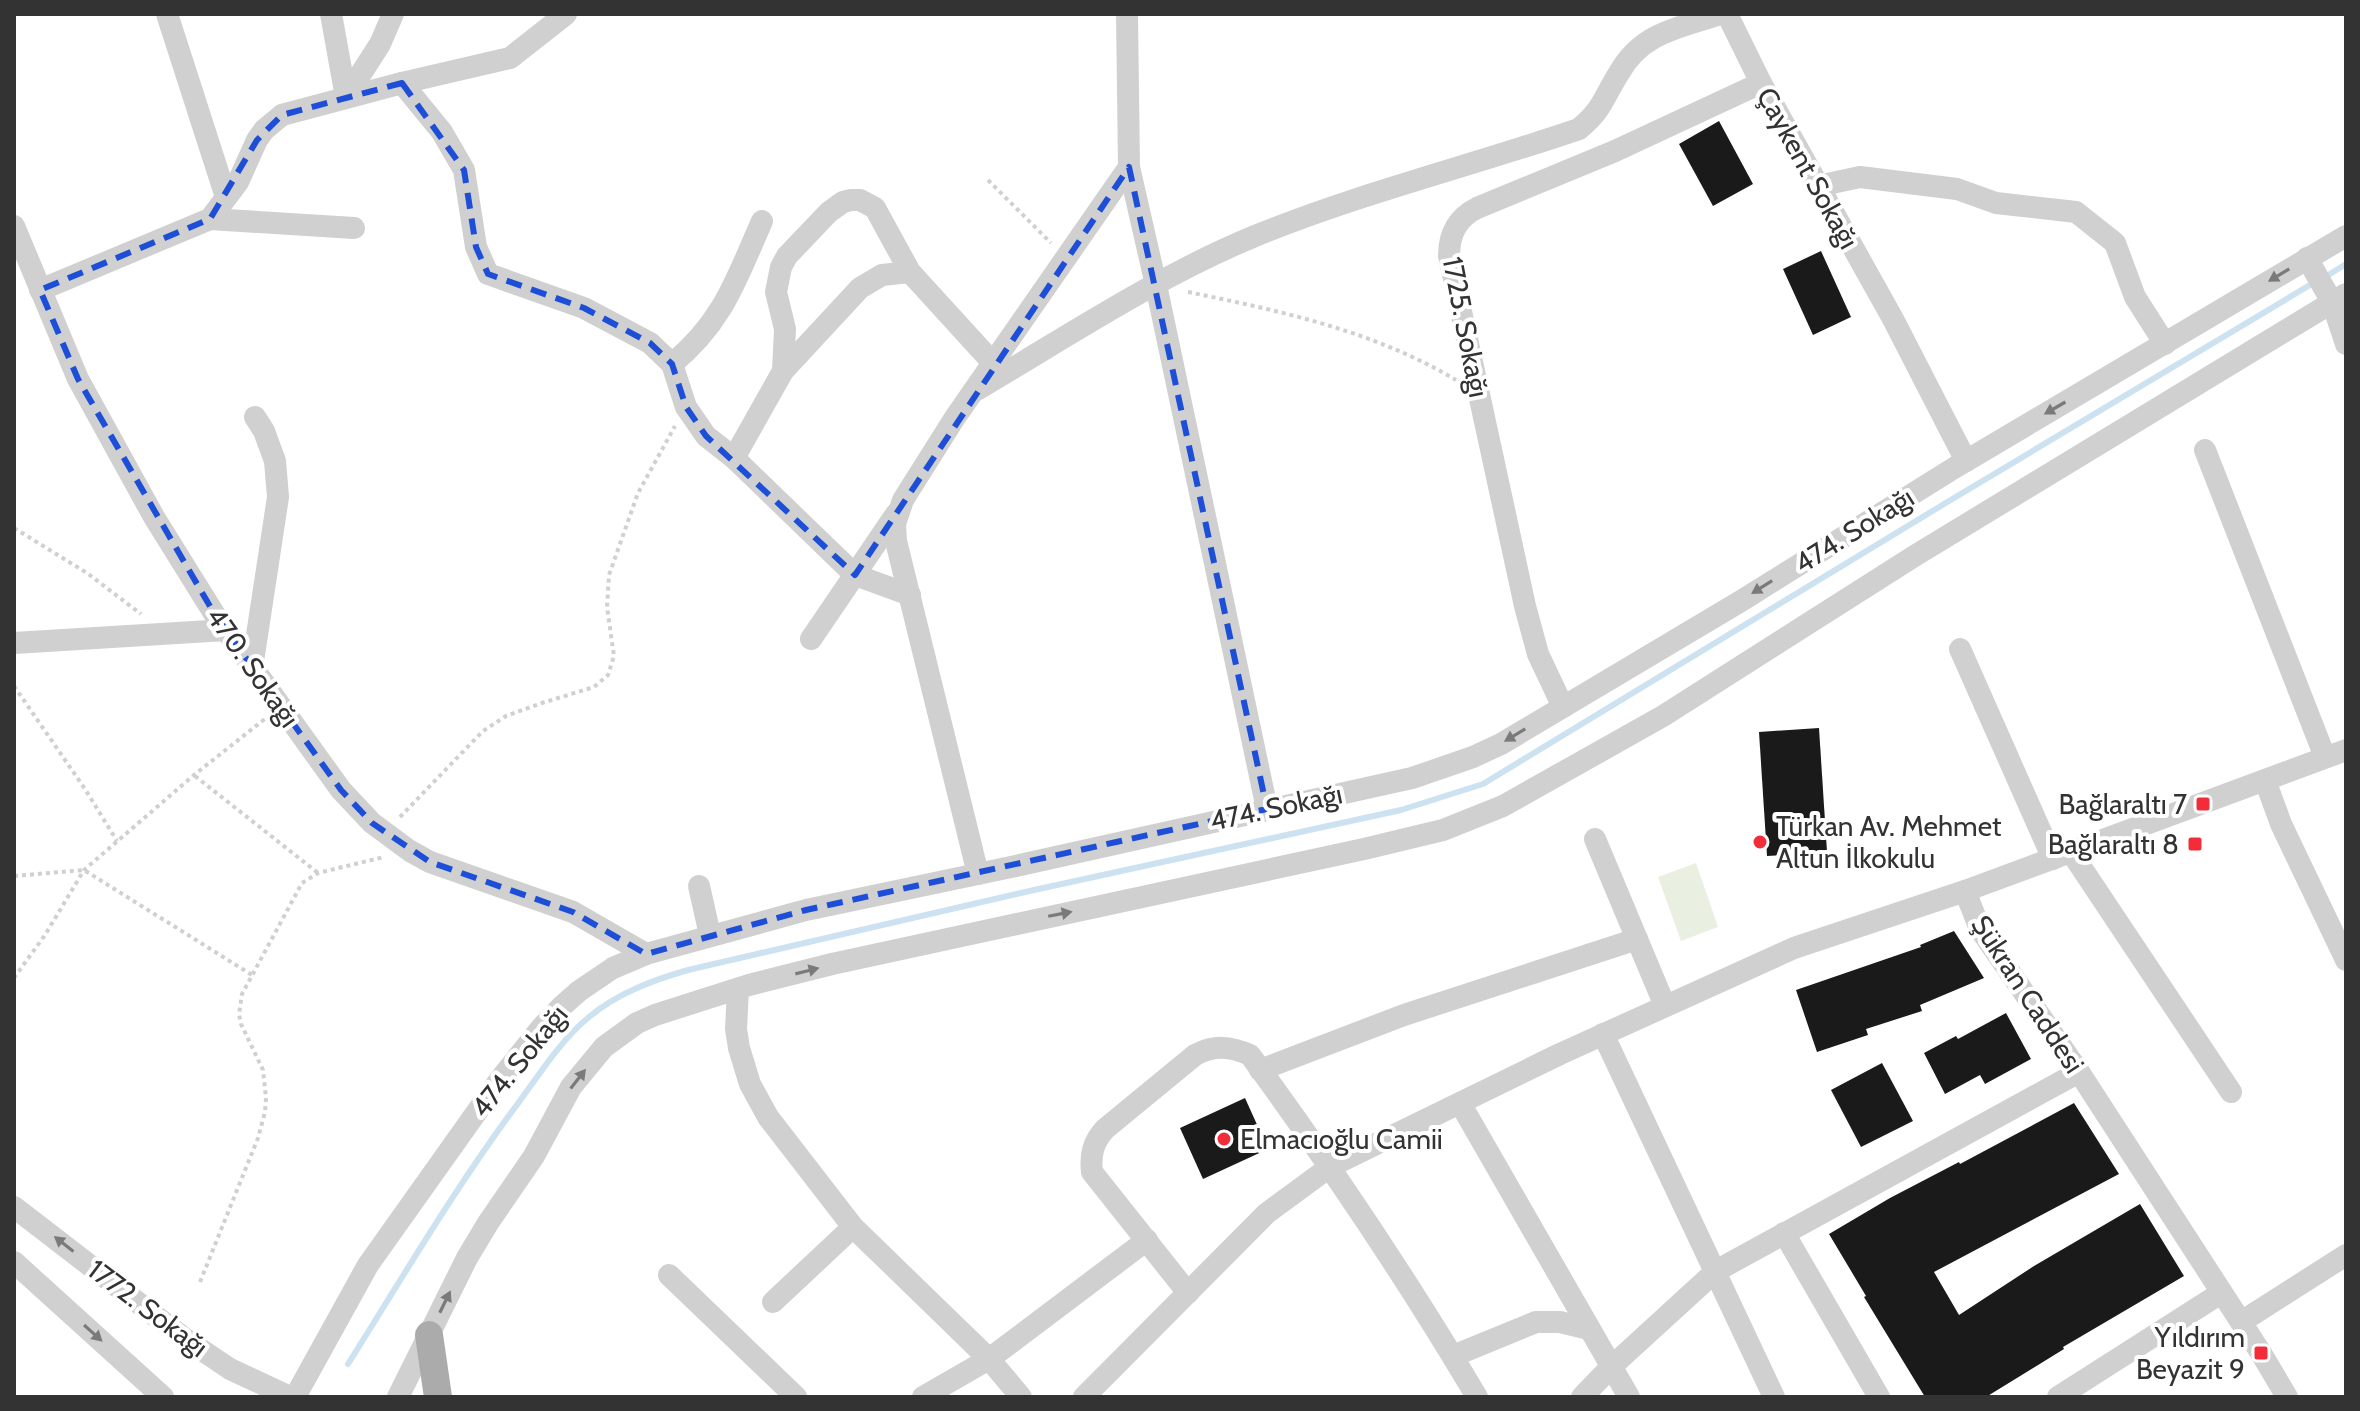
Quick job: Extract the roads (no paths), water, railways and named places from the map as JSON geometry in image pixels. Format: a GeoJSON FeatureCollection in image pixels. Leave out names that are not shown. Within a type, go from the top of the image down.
{"type":"FeatureCollection","features":[{"type":"Feature","properties":{"kind":"main road"},"geometry":{"type":"LineString","coordinates":[[429,1335],[438,1397]]}},
{"type":"Feature","properties":{"kind":"street"},"geometry":{"type":"LineString","coordinates":[[167,14],[226,197]]}},
{"type":"Feature","properties":{"kind":"street"},"geometry":{"type":"LineString","coordinates":[[331,14],[346,97]]}},
{"type":"Feature","properties":{"kind":"street"},"geometry":{"type":"LineString","coordinates":[[346,97],[364,72],[393,14]]}},
{"type":"Feature","properties":{"kind":"street"},"geometry":{"type":"LineString","coordinates":[[210,219],[238,182],[257,140],[272,122],[293,111],[510,58],[566,14]]}},
{"type":"Feature","properties":{"kind":"street"},"geometry":{"type":"LineString","coordinates":[[1127,14],[1129,167],[1267,809]]}},
{"type":"Feature","properties":{"kind":"street"},"geometry":{"type":"LineString","coordinates":[[973,392],[1156,285],[1216,254],[1306,216],[1579,129],[1601,108],[1628,59],[1653,36],[1720,14]]}},
{"type":"Feature","properties":{"kind":"street","name":"Çaykent Sokağı"},"geometry":{"type":"LineString","coordinates":[[1727,14],[1761,83],[1893,319],[1966,461]]}},
{"type":"Feature","properties":{"kind":"street"},"geometry":{"type":"LineString","coordinates":[[402,83],[442,132],[464,170],[474,236],[488,274],[584,308],[650,343],[672,364],[686,407],[706,436],[734,458],[855,575],[910,595]]}},
{"type":"Feature","properties":{"kind":"street","name":"1725. Sokağı"},"geometry":{"type":"LineString","coordinates":[[1563,707],[1543,668],[1530,631],[1449,256],[1451,235],[1462,218],[1477,208],[1615,151],[1761,83]]}},
{"type":"Feature","properties":{"kind":"street"},"geometry":{"type":"LineString","coordinates":[[811,639],[898,512],[973,392],[1129,167]]}},
{"type":"Feature","properties":{"kind":"street"},"geometry":{"type":"LineString","coordinates":[[1818,186],[1860,177],[1957,189],[1996,203],[2076,212],[2115,243],[2135,297],[2165,344]]}},
{"type":"Feature","properties":{"kind":"street"},"geometry":{"type":"LineString","coordinates":[[783,371],[785,329],[776,292],[781,267],[787,256],[835,206],[851,200],[860,200],[875,208],[910,272],[993,363]]}},
{"type":"Feature","properties":{"kind":"street"},"geometry":{"type":"LineString","coordinates":[[40,290],[210,219],[354,228]]}},
{"type":"Feature","properties":{"kind":"street"},"geometry":{"type":"LineString","coordinates":[[672,364],[716,319],[762,221]]}},
{"type":"Feature","properties":{"kind":"street","name":"470. Sokağı"},"geometry":{"type":"LineString","coordinates":[[14,226],[78,379],[154,517],[252,668],[341,790],[384,833],[430,862],[573,912],[646,954]]}},
{"type":"Feature","properties":{"kind":"street","name":"474. Sokağı"},"geometry":{"type":"LineString","coordinates":[[292,1397],[368,1265],[523,1050],[579,991],[613,968],[646,954],[806,910],[1445,768],[1501,744],[1741,601],[1966,461],[2310,263],[2346,236]]}},
{"type":"Feature","properties":{"kind":"street"},"geometry":{"type":"LineString","coordinates":[[2310,263],[2334,296],[2346,344]]}},
{"type":"Feature","properties":{"kind":"street"},"geometry":{"type":"LineString","coordinates":[[734,458],[783,371],[860,288],[871,280],[896,272],[910,272]]}},
{"type":"Feature","properties":{"kind":"street","name":"474. Sokağı"},"geometry":{"type":"LineString","coordinates":[[398,1397],[467,1258],[534,1156],[571,1087],[604,1047],[637,1023],[738,989],[916,945],[1364,849],[1443,830],[1484,815],[1676,707],[2334,296]]}},
{"type":"Feature","properties":{"kind":"street"},"geometry":{"type":"LineString","coordinates":[[252,668],[278,497],[275,461],[264,431],[255,417]]}},
{"type":"Feature","properties":{"kind":"street"},"geometry":{"type":"LineString","coordinates":[[2205,450],[2336,754]]}},
{"type":"Feature","properties":{"kind":"street"},"geometry":{"type":"LineString","coordinates":[[898,512],[895,532],[978,874]]}},
{"type":"Feature","properties":{"kind":"street"},"geometry":{"type":"LineString","coordinates":[[14,643],[226,630]]}},
{"type":"Feature","properties":{"kind":"street"},"geometry":{"type":"LineString","coordinates":[[1960,649],[2062,855],[2231,1092]]}},
{"type":"Feature","properties":{"kind":"street","name":"Şükran Caddesi"},"geometry":{"type":"LineString","coordinates":[[2287,1397],[2079,1072],[1980,929],[1965,891],[2336,754]]}},
{"type":"Feature","properties":{"kind":"street"},"geometry":{"type":"LineString","coordinates":[[2265,780],[2281,824],[2346,960]]}},
{"type":"Feature","properties":{"kind":"street"},"geometry":{"type":"LineString","coordinates":[[1595,839],[1665,1006]]}},
{"type":"Feature","properties":{"kind":"street"},"geometry":{"type":"LineString","coordinates":[[699,886],[710,935]]}},
{"type":"Feature","properties":{"kind":"street"},"geometry":{"type":"LineString","coordinates":[[1084,1397],[1267,1213],[1331,1166],[1603,1034],[1794,948],[1965,891]]}},
{"type":"Feature","properties":{"kind":"street"},"geometry":{"type":"LineString","coordinates":[[1260,1070],[1404,1015],[1637,939]]}},
{"type":"Feature","properties":{"kind":"street"},"geometry":{"type":"LineString","coordinates":[[738,989],[736,1029],[739,1048],[750,1084],[768,1117],[853,1227],[989,1359],[1021,1397]]}},
{"type":"Feature","properties":{"kind":"street"},"geometry":{"type":"LineString","coordinates":[[1603,1034],[1774,1397]]}},
{"type":"Feature","properties":{"kind":"street"},"geometry":{"type":"LineString","coordinates":[[1188,1293],[1092,1172],[1092,1151],[1099,1135],[1195,1055],[1220,1047],[1250,1055],[1331,1166],[1477,1397]]}},
{"type":"Feature","properties":{"kind":"street"},"geometry":{"type":"LineString","coordinates":[[1582,1397],[1716,1271],[2079,1072]]}},
{"type":"Feature","properties":{"kind":"street"},"geometry":{"type":"LineString","coordinates":[[1460,1103],[1629,1397]]}},
{"type":"Feature","properties":{"kind":"street","name":"1772. Sokağı"},"geometry":{"type":"LineString","coordinates":[[14,1207],[196,1346],[230,1369],[292,1397]]}},
{"type":"Feature","properties":{"kind":"street"},"geometry":{"type":"LineString","coordinates":[[773,1302],[853,1227]]}},
{"type":"Feature","properties":{"kind":"street"},"geometry":{"type":"LineString","coordinates":[[1784,1233],[1879,1397]]}},
{"type":"Feature","properties":{"kind":"street"},"geometry":{"type":"LineString","coordinates":[[923,1397],[989,1359],[1147,1240]]}},
{"type":"Feature","properties":{"kind":"street"},"geometry":{"type":"LineString","coordinates":[[2241,1322],[2346,1255]]}},
{"type":"Feature","properties":{"kind":"street","name":"1772. Sokağı"},"geometry":{"type":"LineString","coordinates":[[14,1262],[156,1393]]}},
{"type":"Feature","properties":{"kind":"street"},"geometry":{"type":"LineString","coordinates":[[669,1275],[796,1397]]}},
{"type":"Feature","properties":{"kind":"street"},"geometry":{"type":"LineString","coordinates":[[2058,1397],[2221,1293]]}},
{"type":"Feature","properties":{"kind":"street"},"geometry":{"type":"LineString","coordinates":[[1453,1356],[1536,1322],[1560,1322],[1589,1329]]}},
{"type":"Feature","properties":{"kind":"waterway"},"geometry":{"type":"LineString","coordinates":[[2325,277],[2346,264]]}},
{"type":"Feature","properties":{"kind":"waterway"},"geometry":{"type":"LineString","coordinates":[[348,1364],[452,1198],[543,1068],[579,1026],[600,1008],[624,994],[688,970],[1401,810],[1483,784],[2315,282]]}},
{"type":"Feature","properties":{"kind":"place","name":"Bağlaraltı 7"},"geometry":{"type":"Point","coordinates":[2203,804]}},
{"type":"Feature","properties":{"kind":"place","name":"Türkan Av. Mehmet Altun İlkokulu"},"geometry":{"type":"Point","coordinates":[1760,842]}},
{"type":"Feature","properties":{"kind":"place","name":"Bağlaraltı 8"},"geometry":{"type":"Point","coordinates":[2195,844]}},
{"type":"Feature","properties":{"kind":"place","name":"Elmacıoğlu Camii"},"geometry":{"type":"Point","coordinates":[1224,1139]}},
{"type":"Feature","properties":{"kind":"place","name":"Yıldırım Beyazit 9"},"geometry":{"type":"Point","coordinates":[2261,1353]}}]}
